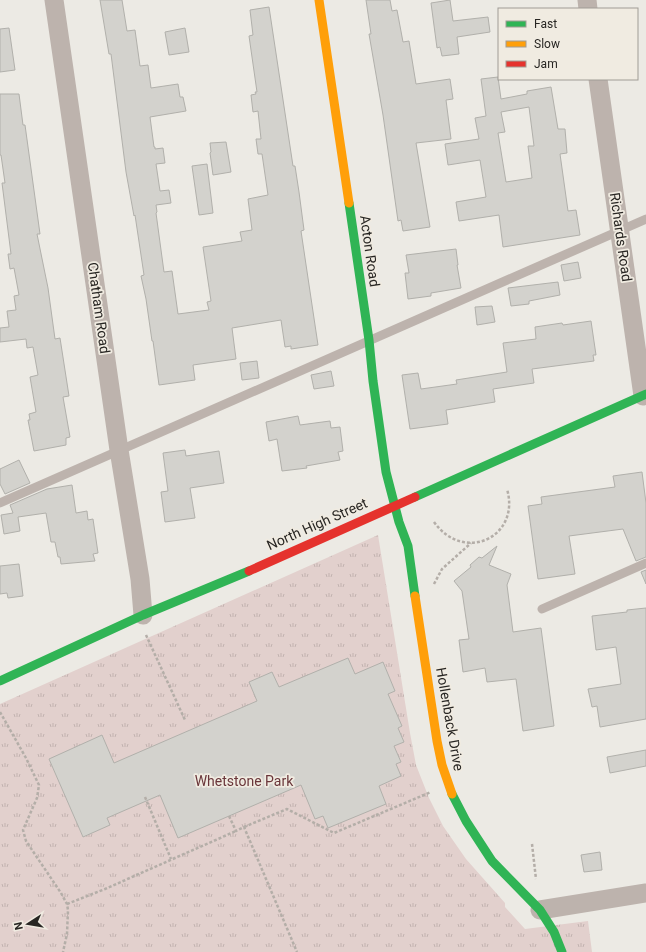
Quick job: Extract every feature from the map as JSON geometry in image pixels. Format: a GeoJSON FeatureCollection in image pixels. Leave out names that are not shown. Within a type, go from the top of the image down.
{"type":"FeatureCollection","features":[{"type":"Feature","properties":{"kind":"street","name":"Chatham Road"},"geometry":{"type":"LineString","coordinates":[[54,0],[119,450],[140,580],[143,615]]}},
{"type":"Feature","properties":{"kind":"street","name":"Acton Road"},"geometry":{"type":"LineString","coordinates":[[319,0],[370,340],[373,381],[386,472],[394,505]]}},
{"type":"Feature","properties":{"kind":"street","name":"Richards Road"},"geometry":{"type":"LineString","coordinates":[[598,80],[644,395]]}},
{"type":"Feature","properties":{"kind":"street","name":"North High Street"},"geometry":{"type":"LineString","coordinates":[[0,681],[143,615],[232,578],[644,395]]}},
{"type":"Feature","properties":{"kind":"street","name":"Hollenback Drive"},"geometry":{"type":"LineString","coordinates":[[394,505],[408,546],[437,741],[442,765],[450,790],[466,821],[492,861],[540,910],[554,932],[562,952]]}},
{"type":"Feature","properties":{"kind":"street"},"geometry":{"type":"LineString","coordinates":[[540,910],[646,894]]}},
{"type":"Feature","properties":{"kind":"lane"},"geometry":{"type":"LineString","coordinates":[[0,502],[646,219]]}},
{"type":"Feature","properties":{"kind":"lane"},"geometry":{"type":"LineString","coordinates":[[542,609],[646,563]]}},
{"type":"Feature","properties":{"kind":"path"},"geometry":{"type":"LineString","coordinates":[[434,522],[443,533],[456,541],[471,543],[478,542],[492,536],[503,525],[509,511],[510,504],[507,489]]}},
{"type":"Feature","properties":{"kind":"path"},"geometry":{"type":"LineString","coordinates":[[432,587],[442,569],[471,543]]}},
{"type":"Feature","properties":{"kind":"path"},"geometry":{"type":"LineString","coordinates":[[143,615],[147,638],[185,720]]}},
{"type":"Feature","properties":{"kind":"path"},"geometry":{"type":"LineString","coordinates":[[0,712],[26,758],[39,785],[37,798],[23,830],[26,841],[61,892],[67,904],[67,934],[63,952]]}},
{"type":"Feature","properties":{"kind":"path"},"geometry":{"type":"LineString","coordinates":[[67,904],[286,809],[334,833],[431,792]]}},
{"type":"Feature","properties":{"kind":"path"},"geometry":{"type":"LineString","coordinates":[[145,797],[171,859]]}},
{"type":"Feature","properties":{"kind":"path"},"geometry":{"type":"LineString","coordinates":[[229,816],[236,831]]}},
{"type":"Feature","properties":{"kind":"path"},"geometry":{"type":"LineString","coordinates":[[244,827],[297,952]]}},
{"type":"Feature","properties":{"kind":"path"},"geometry":{"type":"LineString","coordinates":[[532,844],[536,881]]}},
{"type":"Feature","properties":{"kind":"green space","name":"Whetstone Park"},"geometry":{"type":"Polygon","coordinates":[[[378,535],[416,765],[429,798],[443,826],[466,859],[505,903],[505,907],[525,929],[588,921],[592,952],[0,952],[0,704],[378,535]]]}},
{"type":"Feature","properties":{"kind":"building"},"geometry":{"type":"Polygon","coordinates":[[[100,0],[122,0],[127,31],[135,30],[140,66],[148,65],[151,88],[178,84],[180,97],[183,97],[186,111],[150,117],[154,147],[155,149],[163,148],[165,163],[156,164],[160,191],[169,190],[171,203],[156,205],[156,213],[164,272],[172,271],[178,314],[209,310],[207,302],[211,301],[203,247],[242,241],[240,232],[252,230],[248,199],[268,195],[262,154],[258,154],[256,139],[261,139],[258,111],[253,112],[251,95],[256,94],[255,92],[257,92],[249,36],[253,35],[250,10],[269,7],[293,166],[295,166],[299,192],[304,230],[301,231],[318,345],[291,349],[291,346],[285,347],[281,320],[232,328],[236,359],[193,365],[195,380],[159,385],[153,341],[141,276],[144,275],[135,215],[134,216],[126,172],[111,54],[109,54],[100,0]]]}},
{"type":"Feature","properties":{"kind":"building"},"geometry":{"type":"Polygon","coordinates":[[[366,0],[390,0],[392,11],[397,10],[403,42],[409,41],[416,84],[450,79],[453,99],[446,100],[451,139],[416,143],[430,227],[403,231],[401,220],[398,221],[383,115],[369,34],[371,34],[366,0]]]}},
{"type":"Feature","properties":{"kind":"building"},"geometry":{"type":"Polygon","coordinates":[[[450,0],[453,21],[488,17],[490,32],[457,37],[459,54],[442,56],[440,47],[437,48],[431,3],[450,0]]]}},
{"type":"Feature","properties":{"kind":"building"},"geometry":{"type":"Polygon","coordinates":[[[9,28],[15,70],[0,72],[0,29],[9,28]]]}},
{"type":"Feature","properties":{"kind":"building"},"geometry":{"type":"Polygon","coordinates":[[[185,28],[189,52],[169,55],[165,32],[185,28]]]}},
{"type":"Feature","properties":{"kind":"building"},"geometry":{"type":"Polygon","coordinates":[[[498,77],[501,99],[527,94],[527,91],[551,87],[558,129],[565,129],[567,153],[560,154],[568,211],[576,210],[580,235],[503,247],[499,215],[459,221],[456,202],[486,197],[480,160],[448,165],[445,144],[479,139],[475,118],[486,116],[481,79],[498,77]],[[529,107],[501,112],[505,132],[498,133],[506,182],[532,178],[528,146],[534,146],[529,107]]]}},
{"type":"Feature","properties":{"kind":"building"},"geometry":{"type":"Polygon","coordinates":[[[0,94],[19,94],[23,125],[25,125],[40,234],[37,234],[48,288],[55,339],[60,338],[69,396],[63,397],[70,437],[66,438],[66,445],[34,451],[28,420],[30,420],[29,414],[36,412],[30,377],[38,375],[33,347],[27,348],[26,339],[0,342],[0,328],[9,327],[7,311],[16,310],[14,296],[19,295],[14,268],[10,269],[8,254],[11,254],[2,183],[5,183],[0,155],[0,94]]]}},
{"type":"Feature","properties":{"kind":"building"},"geometry":{"type":"Polygon","coordinates":[[[226,142],[231,172],[213,175],[210,143],[226,142]]]}},
{"type":"Feature","properties":{"kind":"building"},"geometry":{"type":"Polygon","coordinates":[[[207,164],[213,213],[199,215],[192,166],[207,164]]]}},
{"type":"Feature","properties":{"kind":"building"},"geometry":{"type":"Polygon","coordinates":[[[456,249],[461,288],[431,293],[431,296],[408,299],[405,273],[409,273],[406,255],[456,249]]]}},
{"type":"Feature","properties":{"kind":"building"},"geometry":{"type":"Polygon","coordinates":[[[578,262],[581,278],[564,281],[561,265],[578,262]]]}},
{"type":"Feature","properties":{"kind":"building"},"geometry":{"type":"Polygon","coordinates":[[[558,282],[560,295],[529,301],[529,304],[511,306],[508,288],[558,282]]]}},
{"type":"Feature","properties":{"kind":"building"},"geometry":{"type":"Polygon","coordinates":[[[492,306],[495,322],[477,325],[475,307],[492,306]]]}},
{"type":"Feature","properties":{"kind":"building"},"geometry":{"type":"Polygon","coordinates":[[[591,321],[596,355],[593,355],[594,361],[532,369],[534,383],[493,389],[495,402],[446,410],[448,424],[410,429],[402,375],[418,373],[421,389],[457,384],[456,380],[507,372],[503,343],[536,339],[535,327],[591,321]]]}},
{"type":"Feature","properties":{"kind":"building"},"geometry":{"type":"Polygon","coordinates":[[[257,361],[259,378],[242,380],[240,363],[257,361]]]}},
{"type":"Feature","properties":{"kind":"building"},"geometry":{"type":"Polygon","coordinates":[[[331,371],[334,386],[314,389],[311,375],[331,371]]]}},
{"type":"Feature","properties":{"kind":"building"},"geometry":{"type":"Polygon","coordinates":[[[298,416],[300,425],[330,421],[331,428],[340,427],[343,451],[338,452],[340,460],[306,466],[307,468],[282,471],[277,439],[269,441],[266,422],[298,416]]]}},
{"type":"Feature","properties":{"kind":"building"},"geometry":{"type":"Polygon","coordinates":[[[185,450],[186,456],[219,451],[224,483],[190,488],[195,518],[165,522],[161,492],[168,491],[163,453],[185,450]]]}},
{"type":"Feature","properties":{"kind":"building"},"geometry":{"type":"Polygon","coordinates":[[[19,460],[30,483],[5,494],[0,484],[0,469],[19,460]]]}},
{"type":"Feature","properties":{"kind":"building"},"geometry":{"type":"Polygon","coordinates":[[[642,472],[646,503],[646,557],[636,561],[623,529],[569,536],[575,574],[538,579],[528,506],[542,504],[541,497],[615,487],[613,476],[642,472]]]}},
{"type":"Feature","properties":{"kind":"building"},"geometry":{"type":"Polygon","coordinates":[[[72,485],[76,513],[87,511],[88,520],[93,519],[98,553],[93,554],[95,561],[61,564],[55,542],[51,542],[46,513],[18,517],[20,531],[4,534],[1,515],[13,513],[10,505],[47,489],[72,485]]]}},
{"type":"Feature","properties":{"kind":"building"},"geometry":{"type":"Polygon","coordinates":[[[497,546],[489,565],[511,574],[507,585],[513,632],[541,628],[554,726],[523,731],[516,679],[487,682],[485,668],[463,672],[459,640],[469,639],[462,591],[454,581],[471,567],[470,565],[479,557],[482,558],[497,546]]]}},
{"type":"Feature","properties":{"kind":"building"},"geometry":{"type":"Polygon","coordinates":[[[19,564],[23,596],[8,598],[7,593],[0,594],[0,566],[19,564]]]}},
{"type":"Feature","properties":{"kind":"building"},"geometry":{"type":"Polygon","coordinates":[[[646,570],[646,584],[641,572],[646,570]]]}},
{"type":"Feature","properties":{"kind":"building"},"geometry":{"type":"Polygon","coordinates":[[[646,608],[646,719],[600,727],[597,706],[592,707],[588,689],[621,684],[616,647],[596,650],[592,616],[646,608]]]}},
{"type":"Feature","properties":{"kind":"building"},"geometry":{"type":"Polygon","coordinates":[[[348,658],[355,674],[383,662],[395,691],[388,694],[402,726],[398,728],[404,742],[394,746],[401,762],[396,764],[401,776],[379,786],[386,804],[328,828],[323,816],[315,819],[301,785],[178,838],[160,795],[107,818],[110,825],[83,837],[49,759],[102,735],[114,763],[257,701],[249,682],[272,672],[279,687],[348,658]]]}},
{"type":"Feature","properties":{"kind":"building"},"geometry":{"type":"Polygon","coordinates":[[[646,750],[646,766],[610,773],[607,757],[646,750]]]}},
{"type":"Feature","properties":{"kind":"building"},"geometry":{"type":"Polygon","coordinates":[[[600,852],[602,870],[584,872],[581,855],[600,852]]]}},
{"type":"Feature","properties":{"kind":"traffic: fast"},"geometry":{"type":"LineString","coordinates":[[349,203],[386,472],[399,522],[408,546],[415,596]]}},
{"type":"Feature","properties":{"kind":"traffic: fast"},"geometry":{"type":"LineString","coordinates":[[415,497],[646,394]]}},
{"type":"Feature","properties":{"kind":"traffic: fast"},"geometry":{"type":"LineString","coordinates":[[0,681],[143,615],[249,571]]}},
{"type":"Feature","properties":{"kind":"traffic: fast"},"geometry":{"type":"LineString","coordinates":[[452,794],[466,821],[492,861],[540,910],[554,932],[562,952]]}},
{"type":"Feature","properties":{"kind":"traffic: slow"},"geometry":{"type":"LineString","coordinates":[[319,0],[349,203]]}},
{"type":"Feature","properties":{"kind":"traffic: slow"},"geometry":{"type":"LineString","coordinates":[[415,596],[437,741],[442,765],[452,794]]}},
{"type":"Feature","properties":{"kind":"traffic: jam"},"geometry":{"type":"LineString","coordinates":[[249,571],[415,497]]}}]}
